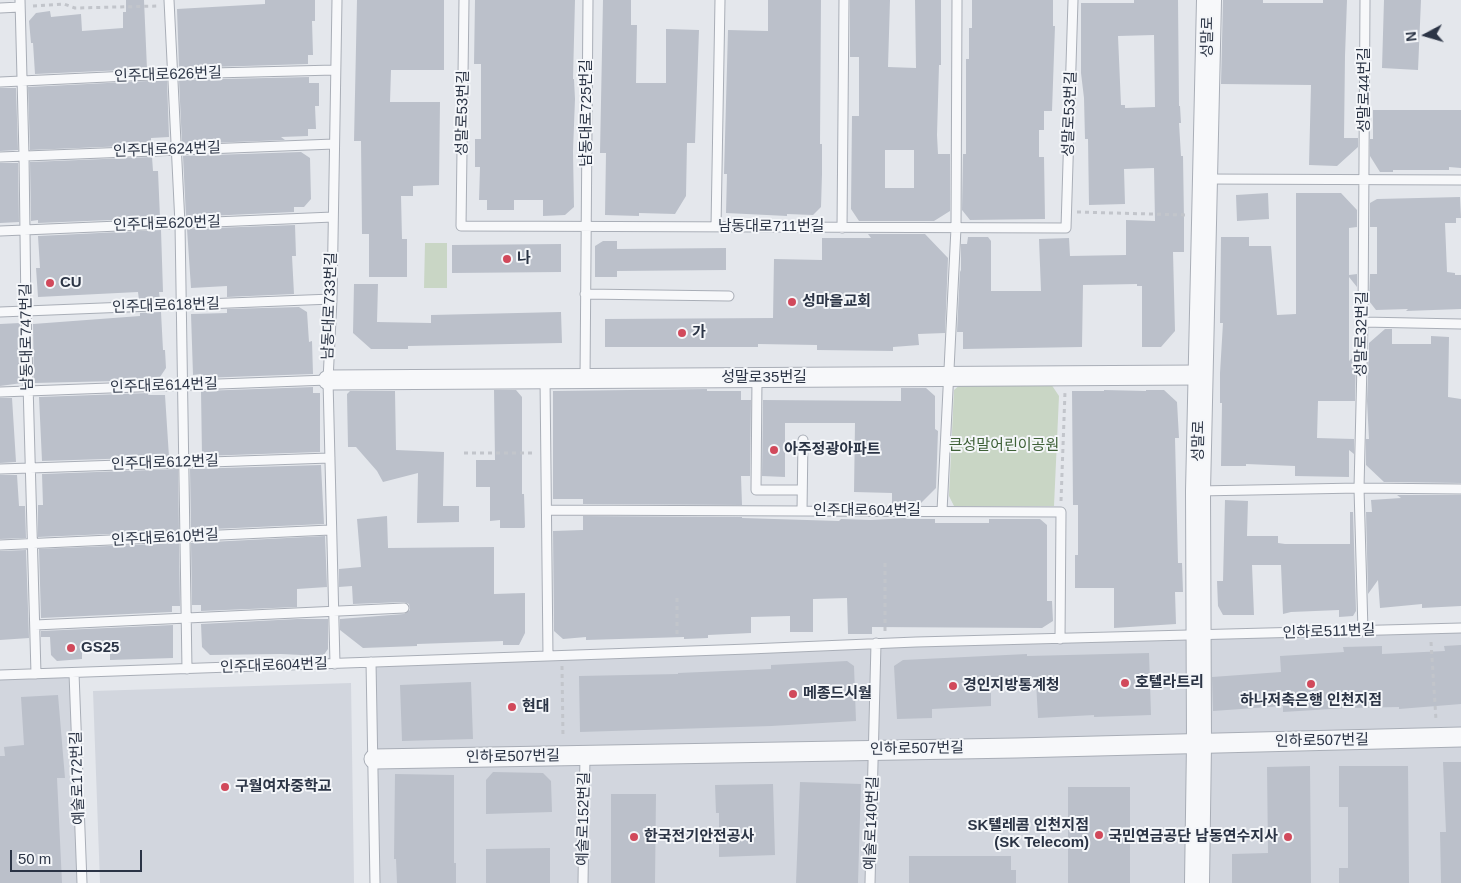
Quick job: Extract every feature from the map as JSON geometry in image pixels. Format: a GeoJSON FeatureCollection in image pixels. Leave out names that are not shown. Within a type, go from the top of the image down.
{"type":"FeatureCollection","features":[{"type":"Feature","properties":{"kind":"street","name":"성말로"},"geometry":{"type":"LineString","coordinates":[[1197,883],[1199,744],[1197,636],[1198,490],[1209,0]]}},
{"type":"Feature","properties":{"kind":"street","name":"성말로35번길"},"geometry":{"type":"LineString","coordinates":[[328,380],[1200,375]]}},
{"type":"Feature","properties":{"kind":"street","name":"인하로507번길"},"geometry":{"type":"LineString","coordinates":[[374,759],[1199,744],[1461,737]]}},
{"type":"Feature","properties":{"kind":"lane","name":"남동대로733번길"},"geometry":{"type":"LineString","coordinates":[[335,664],[330,530],[328,380],[332,299],[337,0]]}},
{"type":"Feature","properties":{"kind":"lane","name":"성말로53번길"},"geometry":{"type":"LineString","coordinates":[[464,0],[461,226],[586,227]]}},
{"type":"Feature","properties":{"kind":"lane","name":"남동대로725번길"},"geometry":{"type":"LineString","coordinates":[[585,379],[588,0]]}},
{"type":"Feature","properties":{"kind":"lane"},"geometry":{"type":"LineString","coordinates":[[716,227],[720,0]]}},
{"type":"Feature","properties":{"kind":"lane"},"geometry":{"type":"LineString","coordinates":[[842,228],[844,0]]}},
{"type":"Feature","properties":{"kind":"lane"},"geometry":{"type":"LineString","coordinates":[[942,511],[956,228],[957,0]]}},
{"type":"Feature","properties":{"kind":"lane","name":"성말로53번길"},"geometry":{"type":"LineString","coordinates":[[1066,228],[1073,0]]}},
{"type":"Feature","properties":{"kind":"lane","name":"성말로44번길"},"geometry":{"type":"LineString","coordinates":[[1364,180],[1365,0]]}},
{"type":"Feature","properties":{"kind":"lane"},"geometry":{"type":"LineString","coordinates":[[169,3],[180,224],[187,669]]}},
{"type":"Feature","properties":{"kind":"lane"},"geometry":{"type":"LineString","coordinates":[[0,8],[20,4]]}},
{"type":"Feature","properties":{"kind":"lane","name":"남동대로747번길"},"geometry":{"type":"LineString","coordinates":[[20,4],[36,674]]}},
{"type":"Feature","properties":{"kind":"lane","name":"인주대로626번길"},"geometry":{"type":"LineString","coordinates":[[0,82],[172,74],[335,70]]}},
{"type":"Feature","properties":{"kind":"lane","name":"인주대로624번길"},"geometry":{"type":"LineString","coordinates":[[0,157],[334,144]]}},
{"type":"Feature","properties":{"kind":"lane"},"geometry":{"type":"LineString","coordinates":[[1205,179],[1461,180]]}},
{"type":"Feature","properties":{"kind":"lane","name":"성말로32번길"},"geometry":{"type":"LineString","coordinates":[[1363,631],[1359,488],[1364,180]]}},
{"type":"Feature","properties":{"kind":"lane","name":"인주대로620번길"},"geometry":{"type":"LineString","coordinates":[[0,231],[333,217]]}},
{"type":"Feature","properties":{"kind":"lane","name":"남동대로711번길"},"geometry":{"type":"LineString","coordinates":[[586,227],[1066,228]]}},
{"type":"Feature","properties":{"kind":"lane"},"geometry":{"type":"LineString","coordinates":[[585,294],[729,296]]}},
{"type":"Feature","properties":{"kind":"lane","name":"인주대로618번길"},"geometry":{"type":"LineString","coordinates":[[0,312],[332,299]]}},
{"type":"Feature","properties":{"kind":"lane"},"geometry":{"type":"LineString","coordinates":[[1363,322],[1461,324]]}},
{"type":"Feature","properties":{"kind":"lane"},"geometry":{"type":"LineString","coordinates":[[757,378],[756,490],[802,490]]}},
{"type":"Feature","properties":{"kind":"lane"},"geometry":{"type":"LineString","coordinates":[[545,379],[548,656]]}},
{"type":"Feature","properties":{"kind":"lane","name":"인주대로614번길"},"geometry":{"type":"LineString","coordinates":[[0,392],[328,380]]}},
{"type":"Feature","properties":{"kind":"lane"},"geometry":{"type":"LineString","coordinates":[[802,511],[803,440]]}},
{"type":"Feature","properties":{"kind":"lane","name":"인주대로612번길"},"geometry":{"type":"LineString","coordinates":[[0,469],[330,458]]}},
{"type":"Feature","properties":{"kind":"lane"},"geometry":{"type":"LineString","coordinates":[[1198,490],[1461,489]]}},
{"type":"Feature","properties":{"kind":"lane","name":"인주대로604번길"},"geometry":{"type":"LineString","coordinates":[[547,510],[1061,512]]}},
{"type":"Feature","properties":{"kind":"lane"},"geometry":{"type":"LineString","coordinates":[[1060,639],[1061,512]]}},
{"type":"Feature","properties":{"kind":"lane","name":"인주대로610번길"},"geometry":{"type":"LineString","coordinates":[[0,545],[330,530]]}},
{"type":"Feature","properties":{"kind":"lane"},"geometry":{"type":"LineString","coordinates":[[35,625],[404,608]]}},
{"type":"Feature","properties":{"kind":"lane","name":"인하로511번길"},"geometry":{"type":"LineString","coordinates":[[1197,636],[1461,628]]}},
{"type":"Feature","properties":{"kind":"lane","name":"인주대로604번길"},"geometry":{"type":"LineString","coordinates":[[0,675],[677,652],[876,643],[1197,636]]}},
{"type":"Feature","properties":{"kind":"lane","name":"예술로140번길"},"geometry":{"type":"LineString","coordinates":[[870,883],[876,643]]}},
{"type":"Feature","properties":{"kind":"lane"},"geometry":{"type":"LineString","coordinates":[[371,662],[375,883]]}},
{"type":"Feature","properties":{"kind":"lane","name":"예술로172번길"},"geometry":{"type":"LineString","coordinates":[[74,673],[82,883]]}},
{"type":"Feature","properties":{"kind":"lane","name":"예술로152번길"},"geometry":{"type":"LineString","coordinates":[[582,883],[585,755]]}},
{"type":"Feature","properties":{"kind":"path"},"geometry":{"type":"LineString","coordinates":[[20,4],[64,4],[75,8],[169,3]]}},
{"type":"Feature","properties":{"kind":"path"},"geometry":{"type":"LineString","coordinates":[[1066,212],[1204,216]]}},
{"type":"Feature","properties":{"kind":"path"},"geometry":{"type":"LineString","coordinates":[[1061,512],[1066,376]]}},
{"type":"Feature","properties":{"kind":"path"},"geometry":{"type":"LineString","coordinates":[[464,453],[546,453]]}},
{"type":"Feature","properties":{"kind":"path"},"geometry":{"type":"LineString","coordinates":[[884,563],[886,643]]}},
{"type":"Feature","properties":{"kind":"path"},"geometry":{"type":"LineString","coordinates":[[677,598],[677,652]]}},
{"type":"Feature","properties":{"kind":"path"},"geometry":{"type":"LineString","coordinates":[[1430,629],[1437,738]]}},
{"type":"Feature","properties":{"kind":"path"},"geometry":{"type":"LineString","coordinates":[[562,656],[564,756]]}},
{"type":"Feature","properties":{"kind":"shaded area"},"geometry":{"type":"Polygon","coordinates":[[[1461,628],[1461,883],[375,883],[371,662],[1461,628]]]}},
{"type":"Feature","properties":{"kind":"shaded area"},"geometry":{"type":"Polygon","coordinates":[[[74,673],[82,883],[0,883],[0,675],[74,673]]]}},
{"type":"Feature","properties":{"kind":"shaded area","name":"구월여자중학교"},"geometry":{"type":"Polygon","coordinates":[[[351,683],[354,883],[100,883],[93,691],[351,683]]]}},
{"type":"Feature","properties":{"kind":"green space"},"geometry":{"type":"Polygon","coordinates":[[[425,243],[447,243],[447,288],[424,288],[425,243]]]}},
{"type":"Feature","properties":{"kind":"green space","name":"큰성말어린이공원"},"geometry":{"type":"Polygon","coordinates":[[[962,383],[1051,384],[1059,396],[1054,506],[954,506],[949,496],[954,390],[962,383]]]}},
{"type":"Feature","properties":{"kind":"building"},"geometry":{"type":"Polygon","coordinates":[[[126,0],[144,0],[147,69],[35,74],[29,21],[36,13],[50,11],[51,17],[81,14],[82,31],[123,28],[123,12],[126,12],[126,0]]]}},
{"type":"Feature","properties":{"kind":"building"},"geometry":{"type":"Polygon","coordinates":[[[265,0],[315,0],[315,21],[312,21],[313,55],[308,55],[308,64],[179,68],[177,9],[265,4],[265,0]]]}},
{"type":"Feature","properties":{"kind":"building"},"geometry":{"type":"Polygon","coordinates":[[[357,0],[444,0],[444,70],[391,70],[390,102],[440,102],[439,185],[413,186],[413,196],[401,196],[402,239],[407,239],[407,277],[369,277],[369,234],[362,234],[361,141],[354,141],[357,0]]]}},
{"type":"Feature","properties":{"kind":"building"},"geometry":{"type":"Polygon","coordinates":[[[475,0],[575,0],[573,79],[575,99],[573,151],[574,207],[565,215],[543,216],[543,200],[514,200],[514,210],[487,210],[487,200],[479,200],[480,167],[475,167],[475,139],[481,139],[481,64],[474,64],[475,0]]]}},
{"type":"Feature","properties":{"kind":"building"},"geometry":{"type":"Polygon","coordinates":[[[603,0],[631,0],[631,25],[637,25],[636,83],[666,83],[666,29],[699,30],[695,143],[687,143],[686,196],[675,214],[639,213],[639,216],[605,215],[606,153],[600,153],[603,0]]]}},
{"type":"Feature","properties":{"kind":"building"},"geometry":{"type":"Polygon","coordinates":[[[768,0],[821,0],[821,207],[813,215],[787,214],[787,216],[726,213],[727,174],[724,174],[728,30],[768,31],[768,0]]]}},
{"type":"Feature","properties":{"kind":"building"},"geometry":{"type":"Polygon","coordinates":[[[850,0],[890,0],[888,67],[916,68],[915,0],[941,0],[941,65],[939,65],[937,135],[938,154],[950,154],[950,211],[934,221],[859,221],[851,209],[852,116],[859,116],[859,57],[850,57],[850,0]],[[885,150],[885,188],[914,188],[914,150],[885,150]]]}},
{"type":"Feature","properties":{"kind":"building"},"geometry":{"type":"Polygon","coordinates":[[[972,0],[1053,0],[1053,26],[1055,26],[1052,111],[1044,111],[1044,130],[1039,130],[1039,157],[1044,157],[1045,219],[970,220],[962,210],[963,154],[966,154],[966,59],[969,59],[969,28],[972,28],[972,0]]]}},
{"type":"Feature","properties":{"kind":"building"},"geometry":{"type":"Polygon","coordinates":[[[1134,0],[1178,0],[1179,106],[1181,123],[1179,123],[1181,156],[1183,156],[1184,252],[1173,252],[1175,331],[1161,347],[1142,347],[1142,286],[1137,286],[1137,284],[1083,285],[1082,347],[963,349],[963,332],[957,332],[961,244],[967,244],[968,237],[988,237],[991,241],[991,291],[1041,291],[1039,239],[1069,238],[1070,256],[1126,255],[1126,220],[1155,221],[1154,168],[1124,169],[1125,204],[1089,205],[1088,139],[1085,139],[1081,73],[1081,3],[1134,3],[1134,0]],[[1154,35],[1118,36],[1121,105],[1125,105],[1125,108],[1155,107],[1154,35]]]}},
{"type":"Feature","properties":{"kind":"building"},"geometry":{"type":"Polygon","coordinates":[[[1223,0],[1263,0],[1263,3],[1323,3],[1323,0],[1347,0],[1344,138],[1358,138],[1358,147],[1337,166],[1309,165],[1311,85],[1221,84],[1223,0]]]}},
{"type":"Feature","properties":{"kind":"building"},"geometry":{"type":"Polygon","coordinates":[[[1384,0],[1421,0],[1418,70],[1382,68],[1384,0]]]}},
{"type":"Feature","properties":{"kind":"building"},"geometry":{"type":"Polygon","coordinates":[[[309,77],[309,83],[319,83],[319,106],[315,106],[316,129],[308,129],[308,136],[281,137],[285,140],[182,144],[179,80],[309,77]]]}},
{"type":"Feature","properties":{"kind":"building"},"geometry":{"type":"Polygon","coordinates":[[[167,80],[169,137],[151,138],[151,145],[30,150],[28,87],[167,80]]]}},
{"type":"Feature","properties":{"kind":"building"},"geometry":{"type":"Polygon","coordinates":[[[0,88],[16,88],[18,150],[0,151],[0,88]]]}},
{"type":"Feature","properties":{"kind":"building"},"geometry":{"type":"Polygon","coordinates":[[[1373,110],[1461,110],[1461,168],[1449,167],[1449,170],[1393,170],[1393,172],[1380,172],[1370,156],[1370,139],[1373,139],[1373,110]]]}},
{"type":"Feature","properties":{"kind":"building"},"geometry":{"type":"Polygon","coordinates":[[[301,152],[310,158],[311,199],[304,207],[294,207],[294,212],[186,217],[183,156],[301,152]]]}},
{"type":"Feature","properties":{"kind":"building"},"geometry":{"type":"Polygon","coordinates":[[[152,157],[153,171],[158,171],[160,218],[38,223],[38,220],[31,221],[30,162],[152,157]]]}},
{"type":"Feature","properties":{"kind":"building"},"geometry":{"type":"Polygon","coordinates":[[[0,163],[18,163],[19,222],[0,223],[0,163]]]}},
{"type":"Feature","properties":{"kind":"building"},"geometry":{"type":"Polygon","coordinates":[[[1268,193],[1269,219],[1237,221],[1236,195],[1268,193]]]}},
{"type":"Feature","properties":{"kind":"building"},"geometry":{"type":"Polygon","coordinates":[[[1296,193],[1341,193],[1357,210],[1357,227],[1349,228],[1349,275],[1357,274],[1357,287],[1349,277],[1349,361],[1356,354],[1355,401],[1318,401],[1317,438],[1354,439],[1354,454],[1349,450],[1349,477],[1295,476],[1295,466],[1246,464],[1246,466],[1221,466],[1222,403],[1220,403],[1220,373],[1223,323],[1220,323],[1221,237],[1249,237],[1249,246],[1271,246],[1277,315],[1296,314],[1296,193]]]}},
{"type":"Feature","properties":{"kind":"building"},"geometry":{"type":"Polygon","coordinates":[[[1460,197],[1461,218],[1456,218],[1456,223],[1445,223],[1447,272],[1461,275],[1461,309],[1376,310],[1369,301],[1370,274],[1377,274],[1377,227],[1370,227],[1370,203],[1377,199],[1460,197]]]}},
{"type":"Feature","properties":{"kind":"building"},"geometry":{"type":"Polygon","coordinates":[[[295,225],[296,256],[292,256],[294,294],[227,297],[227,286],[191,288],[187,229],[295,225]]]}},
{"type":"Feature","properties":{"kind":"building"},"geometry":{"type":"Polygon","coordinates":[[[161,230],[163,292],[159,292],[160,299],[139,300],[138,292],[38,297],[36,268],[40,268],[38,236],[161,230]]]}},
{"type":"Feature","properties":{"kind":"building"},"geometry":{"type":"Polygon","coordinates":[[[868,234],[925,234],[948,258],[945,333],[918,334],[919,345],[893,347],[893,351],[817,350],[817,345],[758,344],[758,347],[605,347],[605,319],[773,318],[774,259],[822,260],[822,238],[871,238],[868,234]]]}},
{"type":"Feature","properties":{"kind":"building"},"geometry":{"type":"Polygon","coordinates":[[[603,241],[617,241],[617,249],[726,248],[726,270],[617,271],[617,277],[595,277],[595,246],[603,241]]]}},
{"type":"Feature","properties":{"kind":"building","name":"나"},"geometry":{"type":"Polygon","coordinates":[[[561,244],[561,272],[452,273],[452,245],[561,244]]]}},
{"type":"Feature","properties":{"kind":"building"},"geometry":{"type":"Polygon","coordinates":[[[354,284],[378,284],[377,322],[431,323],[431,315],[561,312],[562,343],[408,346],[408,349],[371,349],[353,333],[354,284]]]}},
{"type":"Feature","properties":{"kind":"building"},"geometry":{"type":"Polygon","coordinates":[[[299,307],[307,312],[309,342],[312,341],[313,374],[201,378],[201,374],[193,375],[191,314],[227,313],[227,309],[299,307]]]}},
{"type":"Feature","properties":{"kind":"building"},"geometry":{"type":"Polygon","coordinates":[[[161,312],[166,368],[158,380],[34,383],[33,324],[140,316],[140,313],[161,312]]]}},
{"type":"Feature","properties":{"kind":"building"},"geometry":{"type":"Polygon","coordinates":[[[20,323],[22,383],[0,386],[0,324],[20,323]]]}},
{"type":"Feature","properties":{"kind":"building"},"geometry":{"type":"Polygon","coordinates":[[[1385,329],[1392,329],[1392,344],[1431,344],[1431,336],[1449,337],[1448,397],[1461,399],[1461,483],[1384,482],[1366,465],[1366,439],[1369,439],[1367,401],[1369,343],[1385,329]]]}},
{"type":"Feature","properties":{"kind":"building"},"geometry":{"type":"Polygon","coordinates":[[[313,387],[313,393],[320,393],[320,452],[202,456],[201,391],[313,387]]]}},
{"type":"Feature","properties":{"kind":"building"},"geometry":{"type":"Polygon","coordinates":[[[901,388],[926,388],[935,396],[935,429],[938,431],[936,488],[919,505],[892,505],[892,493],[854,492],[855,423],[785,423],[785,477],[762,476],[763,400],[901,401],[901,388]]]}},
{"type":"Feature","properties":{"kind":"building"},"geometry":{"type":"Polygon","coordinates":[[[707,389],[707,391],[741,391],[741,400],[751,400],[750,476],[741,476],[742,505],[583,504],[583,499],[553,499],[553,391],[707,389]]]}},
{"type":"Feature","properties":{"kind":"building"},"geometry":{"type":"Polygon","coordinates":[[[494,390],[516,390],[522,397],[524,528],[500,528],[500,520],[490,521],[490,487],[476,487],[476,460],[495,460],[494,390]]]}},
{"type":"Feature","properties":{"kind":"building"},"geometry":{"type":"Polygon","coordinates":[[[1164,390],[1177,402],[1179,438],[1175,438],[1178,563],[1182,563],[1183,592],[1175,592],[1176,624],[1114,628],[1114,588],[1075,588],[1075,555],[1078,555],[1078,505],[1073,505],[1072,391],[1164,390]]]}},
{"type":"Feature","properties":{"kind":"building"},"geometry":{"type":"Polygon","coordinates":[[[350,391],[395,391],[396,450],[444,452],[443,506],[459,506],[459,522],[417,523],[418,473],[383,482],[377,471],[356,447],[348,447],[347,394],[350,391]]]}},
{"type":"Feature","properties":{"kind":"building"},"geometry":{"type":"Polygon","coordinates":[[[149,393],[148,395],[165,395],[169,457],[42,461],[39,397],[149,393]]]}},
{"type":"Feature","properties":{"kind":"building"},"geometry":{"type":"Polygon","coordinates":[[[0,398],[12,398],[16,462],[0,463],[0,398]]]}},
{"type":"Feature","properties":{"kind":"building"},"geometry":{"type":"Polygon","coordinates":[[[321,465],[324,524],[191,530],[190,469],[321,465]]]}},
{"type":"Feature","properties":{"kind":"building"},"geometry":{"type":"Polygon","coordinates":[[[178,469],[179,531],[38,537],[38,505],[43,505],[42,474],[178,469]]]}},
{"type":"Feature","properties":{"kind":"building"},"geometry":{"type":"Polygon","coordinates":[[[0,475],[17,475],[19,506],[25,506],[26,538],[0,539],[0,475]]]}},
{"type":"Feature","properties":{"kind":"building"},"geometry":{"type":"Polygon","coordinates":[[[1397,495],[1461,495],[1461,606],[1422,608],[1422,604],[1380,608],[1378,580],[1368,594],[1366,512],[1372,512],[1371,500],[1401,498],[1397,495]]]}},
{"type":"Feature","properties":{"kind":"building"},"geometry":{"type":"Polygon","coordinates":[[[1225,500],[1248,501],[1247,536],[1278,536],[1278,543],[1285,544],[1350,544],[1350,512],[1353,512],[1356,611],[1353,616],[1339,617],[1339,610],[1283,614],[1281,565],[1252,565],[1254,615],[1223,615],[1218,606],[1217,581],[1223,581],[1225,500]]]}},
{"type":"Feature","properties":{"kind":"building"},"geometry":{"type":"Polygon","coordinates":[[[387,516],[388,548],[494,547],[494,594],[525,593],[525,633],[519,645],[503,645],[503,641],[363,648],[340,630],[340,619],[404,614],[410,610],[409,604],[404,602],[353,604],[352,586],[339,587],[339,569],[361,567],[357,519],[387,516]]]}},
{"type":"Feature","properties":{"kind":"building"},"geometry":{"type":"Polygon","coordinates":[[[583,516],[742,517],[839,521],[841,519],[907,518],[905,519],[935,519],[935,523],[989,523],[989,519],[1040,519],[1047,525],[1047,601],[1052,601],[1053,621],[1042,628],[872,627],[872,634],[848,634],[847,598],[813,599],[813,632],[790,632],[790,616],[751,617],[751,633],[708,635],[708,638],[684,639],[684,637],[586,640],[586,637],[563,639],[554,631],[553,531],[583,530],[583,516]]]}},
{"type":"Feature","properties":{"kind":"building"},"geometry":{"type":"Polygon","coordinates":[[[325,536],[327,587],[297,589],[297,607],[201,611],[201,605],[192,605],[191,543],[325,536]]]}},
{"type":"Feature","properties":{"kind":"building"},"geometry":{"type":"Polygon","coordinates":[[[179,543],[180,606],[172,606],[172,612],[41,618],[39,549],[179,543]]]}},
{"type":"Feature","properties":{"kind":"building"},"geometry":{"type":"Polygon","coordinates":[[[26,550],[29,638],[0,640],[0,551],[26,550]]]}},
{"type":"Feature","properties":{"kind":"building"},"geometry":{"type":"Polygon","coordinates":[[[328,619],[328,649],[323,656],[281,654],[210,655],[202,647],[201,624],[328,619]]]}},
{"type":"Feature","properties":{"kind":"building"},"geometry":{"type":"Polygon","coordinates":[[[173,625],[173,658],[110,660],[110,651],[82,652],[82,659],[57,661],[51,655],[50,637],[41,637],[41,631],[173,625]]]}},
{"type":"Feature","properties":{"kind":"building"},"geometry":{"type":"Polygon","coordinates":[[[1461,645],[1461,704],[1399,709],[1399,707],[1346,708],[1283,712],[1283,706],[1213,711],[1212,677],[1281,672],[1280,656],[1344,652],[1343,647],[1382,646],[1382,654],[1445,651],[1444,646],[1461,645]]]}},
{"type":"Feature","properties":{"kind":"building"},"geometry":{"type":"Polygon","coordinates":[[[1149,653],[1151,715],[1094,717],[1094,715],[1038,718],[1036,682],[1006,683],[1006,688],[991,689],[991,706],[932,709],[932,718],[897,719],[894,666],[903,660],[1027,654],[1027,656],[1149,653]]]}},
{"type":"Feature","properties":{"kind":"building"},"geometry":{"type":"Polygon","coordinates":[[[847,661],[854,666],[856,721],[771,726],[580,732],[579,676],[678,674],[771,669],[771,665],[847,661]]]}},
{"type":"Feature","properties":{"kind":"building"},"geometry":{"type":"Polygon","coordinates":[[[471,682],[473,739],[402,741],[400,685],[471,682]]]}},
{"type":"Feature","properties":{"kind":"building"},"geometry":{"type":"Polygon","coordinates":[[[58,695],[65,778],[57,778],[62,883],[0,883],[0,756],[5,756],[4,747],[24,745],[21,697],[58,695]]]}},
{"type":"Feature","properties":{"kind":"building"},"geometry":{"type":"Polygon","coordinates":[[[1443,762],[1461,762],[1461,883],[1441,883],[1440,832],[1446,832],[1443,762]]]}},
{"type":"Feature","properties":{"kind":"building"},"geometry":{"type":"Polygon","coordinates":[[[1310,766],[1311,883],[1232,883],[1232,854],[1268,853],[1267,767],[1310,766]]]}},
{"type":"Feature","properties":{"kind":"building"},"geometry":{"type":"Polygon","coordinates":[[[1339,766],[1408,766],[1409,883],[1339,883],[1339,868],[1348,868],[1348,807],[1339,807],[1339,766]]]}},
{"type":"Feature","properties":{"kind":"building"},"geometry":{"type":"Polygon","coordinates":[[[493,772],[543,773],[551,781],[552,812],[486,814],[486,780],[493,772]]]}},
{"type":"Feature","properties":{"kind":"building"},"geometry":{"type":"Polygon","coordinates":[[[395,774],[454,775],[454,863],[456,863],[456,883],[397,883],[396,859],[394,859],[395,774]]]}},
{"type":"Feature","properties":{"kind":"building"},"geometry":{"type":"Polygon","coordinates":[[[800,782],[861,784],[858,883],[796,883],[800,782]]]}},
{"type":"Feature","properties":{"kind":"building"},"geometry":{"type":"Polygon","coordinates":[[[773,784],[775,855],[719,857],[719,813],[716,813],[715,785],[773,784]]]}},
{"type":"Feature","properties":{"kind":"building","name":"SK텔레콤 인천지점 (SK Telecom)"},"geometry":{"type":"Polygon","coordinates":[[[1068,787],[1130,787],[1130,883],[1068,883],[1068,787]]]}},
{"type":"Feature","properties":{"kind":"building"},"geometry":{"type":"Polygon","coordinates":[[[611,794],[656,794],[655,883],[611,883],[611,794]]]}},
{"type":"Feature","properties":{"kind":"building"},"geometry":{"type":"Polygon","coordinates":[[[550,848],[550,883],[486,883],[486,849],[550,848]]]}},
{"type":"Feature","properties":{"kind":"building"},"geometry":{"type":"Polygon","coordinates":[[[909,856],[1011,856],[1011,870],[1016,870],[1016,883],[909,883],[909,856]]]}},
{"type":"Feature","properties":{"kind":"place","name":"나"},"geometry":{"type":"Point","coordinates":[507,259]}},
{"type":"Feature","properties":{"kind":"place","name":"CU"},"geometry":{"type":"Point","coordinates":[50,283]}},
{"type":"Feature","properties":{"kind":"place","name":"성마을교회"},"geometry":{"type":"Point","coordinates":[792,302]}},
{"type":"Feature","properties":{"kind":"place","name":"가"},"geometry":{"type":"Point","coordinates":[682,333]}},
{"type":"Feature","properties":{"kind":"place","name":"아주정광아파트"},"geometry":{"type":"Point","coordinates":[774,450]}},
{"type":"Feature","properties":{"kind":"place","name":"GS25"},"geometry":{"type":"Point","coordinates":[71,648]}},
{"type":"Feature","properties":{"kind":"place","name":"호텔라트리"},"geometry":{"type":"Point","coordinates":[1125,683]}},
{"type":"Feature","properties":{"kind":"place","name":"하나저축은행 인천지점"},"geometry":{"type":"Point","coordinates":[1311,684]}},
{"type":"Feature","properties":{"kind":"place","name":"경인지방통계청"},"geometry":{"type":"Point","coordinates":[953,686]}},
{"type":"Feature","properties":{"kind":"place","name":"메종드시월"},"geometry":{"type":"Point","coordinates":[793,694]}},
{"type":"Feature","properties":{"kind":"place","name":"현대"},"geometry":{"type":"Point","coordinates":[512,707]}},
{"type":"Feature","properties":{"kind":"place","name":"구월여자중학교"},"geometry":{"type":"Point","coordinates":[225,787]}},
{"type":"Feature","properties":{"kind":"place","name":"SK텔레콤 인천지점 (SK Telecom)"},"geometry":{"type":"Point","coordinates":[1099,835]}},
{"type":"Feature","properties":{"kind":"place","name":"한국전기안전공사"},"geometry":{"type":"Point","coordinates":[634,837]}},
{"type":"Feature","properties":{"kind":"place","name":"국민연금공단 남동연수지사"},"geometry":{"type":"Point","coordinates":[1288,837]}}]}
